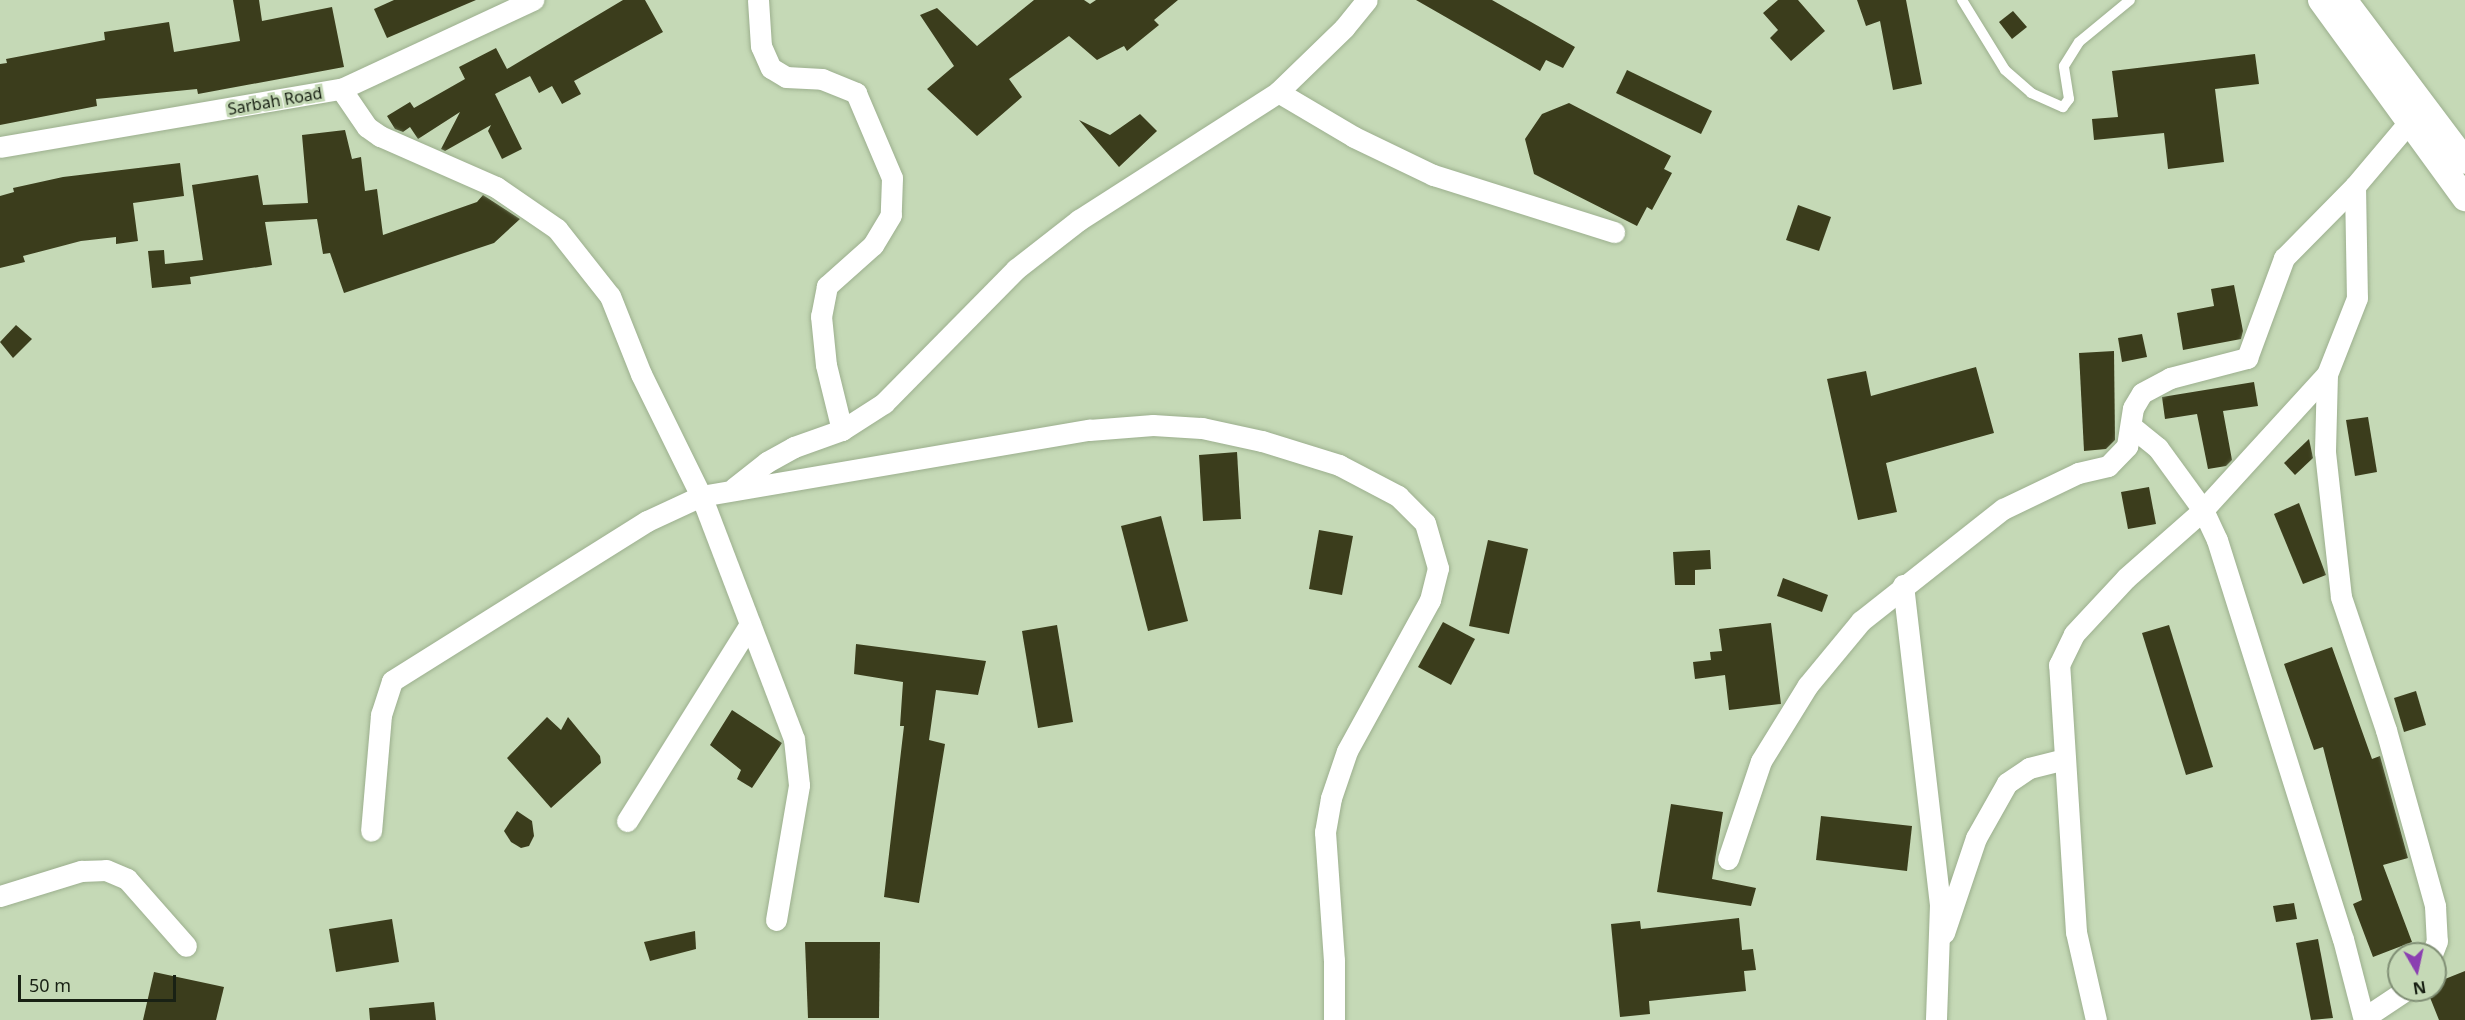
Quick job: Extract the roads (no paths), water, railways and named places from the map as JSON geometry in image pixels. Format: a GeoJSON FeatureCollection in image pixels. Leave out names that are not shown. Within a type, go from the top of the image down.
{"type":"FeatureCollection","features":[{"type":"Feature","properties":{"kind":"street"},"geometry":{"type":"LineString","coordinates":[[759,0],[760,46],[771,68],[786,77],[822,80],[856,93],[892,178],[891,215],[873,245],[827,286],[821,316],[826,365],[842,430]]}},
{"type":"Feature","properties":{"kind":"street"},"geometry":{"type":"LineString","coordinates":[[732,489],[794,447],[842,430],[884,403],[1016,268],[1079,220],[1278,92],[1344,28],[1367,0]]}},
{"type":"Feature","properties":{"kind":"street"},"geometry":{"type":"LineString","coordinates":[[2321,0],[2416,112],[2465,161]]}},
{"type":"Feature","properties":{"kind":"street"},"geometry":{"type":"LineString","coordinates":[[2344,0],[2416,112],[2465,198]]}},
{"type":"Feature","properties":{"kind":"street","name":"Sarbah Road"},"geometry":{"type":"LineString","coordinates":[[0,147],[341,89],[526,2]]}},
{"type":"Feature","properties":{"kind":"street"},"geometry":{"type":"LineString","coordinates":[[341,89],[367,127],[380,136],[496,187],[557,229],[610,296],[641,374],[701,496],[794,739],[799,785],[776,920]]}},
{"type":"Feature","properties":{"kind":"street"},"geometry":{"type":"LineString","coordinates":[[1278,92],[1354,137],[1433,174],[1614,232]]}},
{"type":"Feature","properties":{"kind":"street"},"geometry":{"type":"LineString","coordinates":[[1728,859],[1761,761],[1808,685],[1861,621],[1903,585],[2003,509],[2078,473],[2108,466],[2127,446],[2132,427],[2133,408],[2142,393],[2170,378],[2247,358],[2284,258],[2355,186],[2416,112]]}},
{"type":"Feature","properties":{"kind":"street"},"geometry":{"type":"LineString","coordinates":[[2355,186],[2357,298],[2327,374],[2325,452],[2341,597],[2386,730],[2435,906],[2437,942]]}},
{"type":"Feature","properties":{"kind":"street"},"geometry":{"type":"LineString","coordinates":[[2096,1020],[2076,932],[2059,665],[2066,647],[2126,578],[2204,510],[2327,374]]}},
{"type":"Feature","properties":{"kind":"street"},"geometry":{"type":"LineString","coordinates":[[371,831],[381,715],[392,681],[647,521],[701,496],[732,489],[1089,430],[1153,425],[1202,428],[1262,441],[1339,465],[1398,496],[1425,523],[1438,568],[1430,600],[1347,751],[1331,798],[1325,832],[1334,960],[1334,1020]]}},
{"type":"Feature","properties":{"kind":"street"},"geometry":{"type":"LineString","coordinates":[[2132,427],[2158,448],[2204,510],[2217,540],[2322,871],[2364,1019],[2389,1002]]}},
{"type":"Feature","properties":{"kind":"street"},"geometry":{"type":"LineString","coordinates":[[1903,585],[1942,940],[1936,1020]]}},
{"type":"Feature","properties":{"kind":"street"},"geometry":{"type":"LineString","coordinates":[[627,821],[750,624]]}},
{"type":"Feature","properties":{"kind":"street"},"geometry":{"type":"LineString","coordinates":[[1942,940],[1976,838],[2007,783],[2029,768],[2065,759]]}},
{"type":"Feature","properties":{"kind":"street"},"geometry":{"type":"LineString","coordinates":[[0,896],[81,871],[106,870],[127,879],[186,946]]}},
{"type":"Feature","properties":{"kind":"lane"},"geometry":{"type":"LineString","coordinates":[[1962,0],[2005,70],[2031,93],[2063,107],[2069,99],[2064,66],[2079,42],[2130,0]]}}]}
